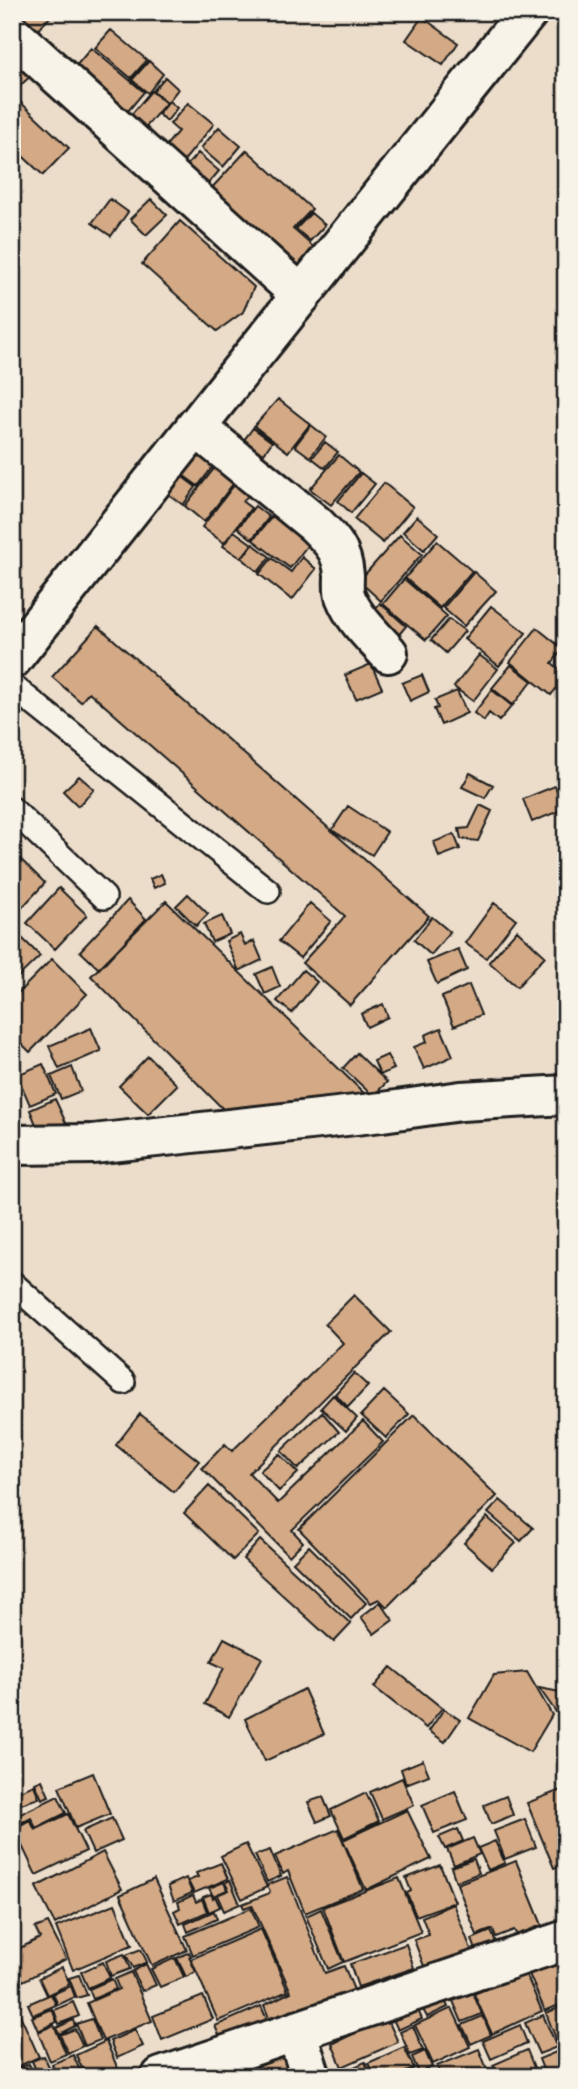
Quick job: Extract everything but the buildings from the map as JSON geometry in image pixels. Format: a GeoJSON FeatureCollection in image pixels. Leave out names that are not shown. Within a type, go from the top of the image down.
{"type":"FeatureCollection","features":[{"type":"Feature","properties":{"kind":"street"},"geometry":{"type":"LineString","coordinates":[[12,659],[528,12]]}},
{"type":"Feature","properties":{"kind":"street"},"geometry":{"type":"LineString","coordinates":[[12,34],[301,295]]}},
{"type":"Feature","properties":{"kind":"street"},"geometry":{"type":"LineString","coordinates":[[196,427],[315,524],[332,541],[339,550],[344,573],[344,592],[352,613],[388,653]]}},
{"type":"Feature","properties":{"kind":"street"},"geometry":{"type":"LineString","coordinates":[[12,1145],[93,1144],[461,1101],[566,1095]]}},
{"type":"Feature","properties":{"kind":"street"},"geometry":{"type":"LineString","coordinates":[[161,2077],[566,1940]]}},
{"type":"Feature","properties":{"kind":"street"},"geometry":{"type":"LineString","coordinates":[[296,2031],[311,2077]]}},
{"type":"Feature","properties":{"kind":"lane"},"geometry":{"type":"LineString","coordinates":[[12,686],[268,891]]}},
{"type":"Feature","properties":{"kind":"lane"},"geometry":{"type":"LineString","coordinates":[[12,809],[104,898]]}},
{"type":"Feature","properties":{"kind":"lane"},"geometry":{"type":"LineString","coordinates":[[12,1283],[123,1382]]}}]}
